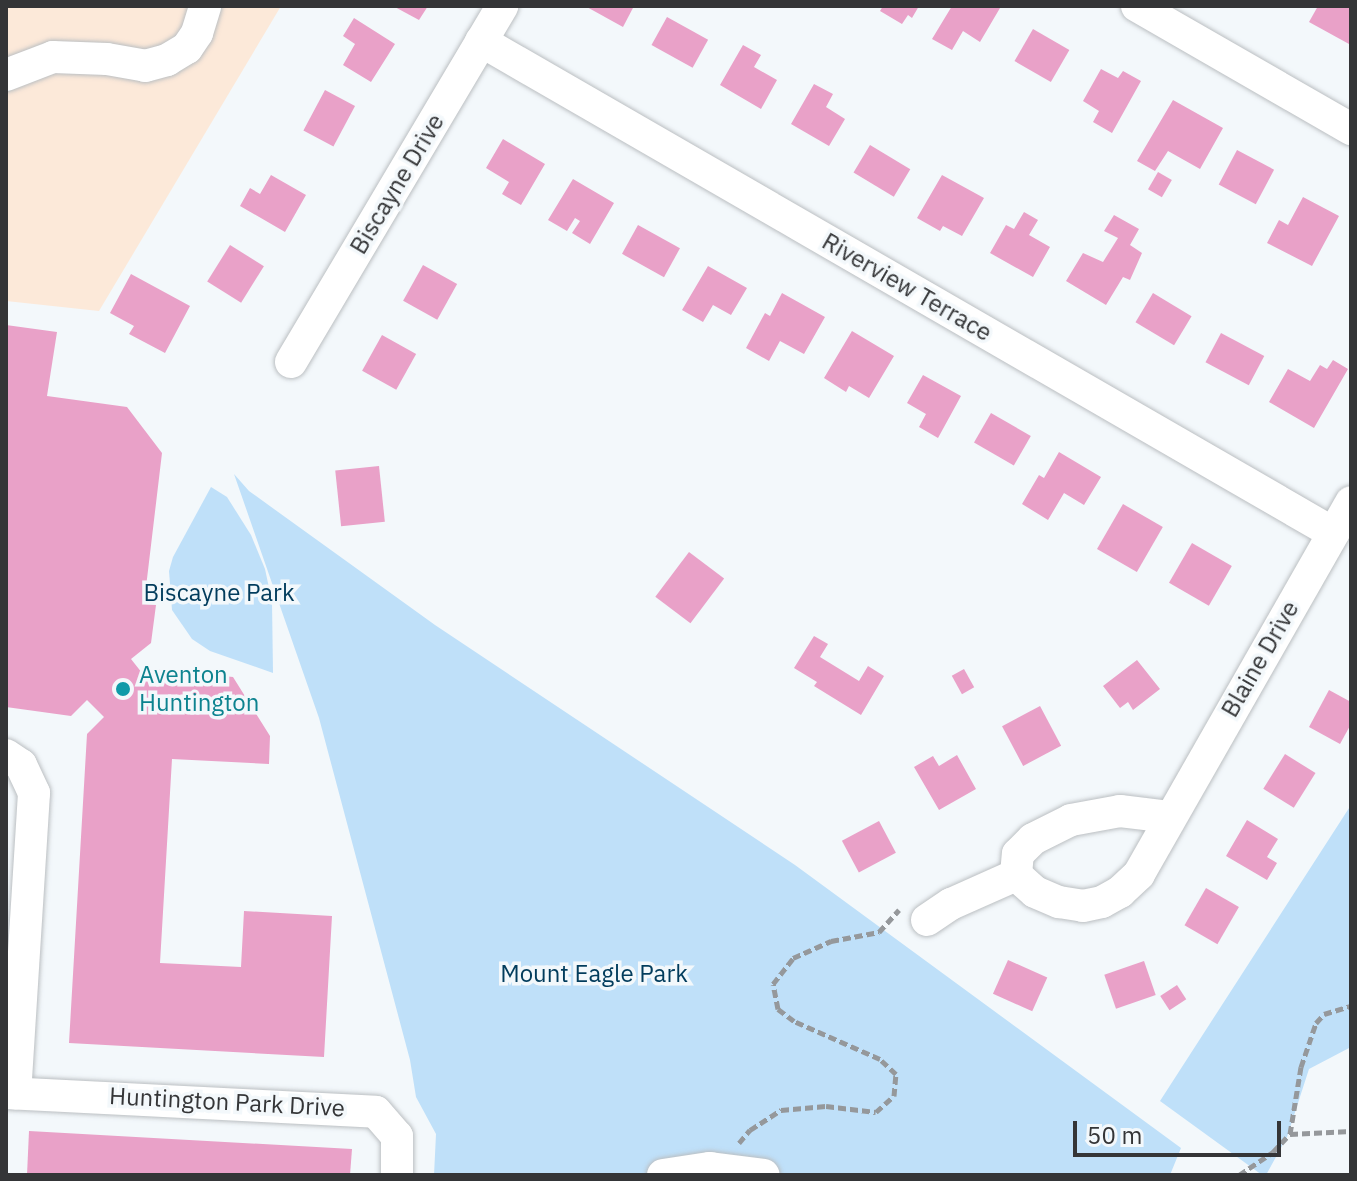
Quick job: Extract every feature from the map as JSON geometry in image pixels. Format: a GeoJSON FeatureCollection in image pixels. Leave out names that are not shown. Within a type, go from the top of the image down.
{"type":"FeatureCollection","features":[{"type":"Feature","properties":{"kind":"street"},"geometry":{"type":"LineString","coordinates":[[6,75],[53,57],[107,59],[145,66],[167,60],[187,48],[197,33],[205,6]]}},
{"type":"Feature","properties":{"kind":"street","name":"Biscayne Drive"},"geometry":{"type":"LineString","coordinates":[[291,362],[502,6]]}},
{"type":"Feature","properties":{"kind":"street"},"geometry":{"type":"LineString","coordinates":[[1137,6],[1351,129]]}},
{"type":"Feature","properties":{"kind":"street","name":"Riverview Terrace"},"geometry":{"type":"LineString","coordinates":[[481,41],[1333,533]]}},
{"type":"Feature","properties":{"kind":"street","name":"Blaine Drive"},"geometry":{"type":"LineString","coordinates":[[1016,875],[1035,892],[1059,902],[1083,906],[1102,902],[1120,892],[1139,874],[1351,502]]}},
{"type":"Feature","properties":{"kind":"street"},"geometry":{"type":"LineString","coordinates":[[6,755],[21,765],[34,793],[11,1093]]}},
{"type":"Feature","properties":{"kind":"street"},"geometry":{"type":"LineString","coordinates":[[927,920],[951,904],[1016,875],[1018,854],[1033,839],[1071,820],[1120,811],[1169,817]]}},
{"type":"Feature","properties":{"kind":"street","name":"Huntington Park Drive"},"geometry":{"type":"LineString","coordinates":[[11,1093],[376,1112],[397,1136],[397,1175]]}},
{"type":"Feature","properties":{"kind":"street"},"geometry":{"type":"LineString","coordinates":[[663,1175],[727,1169],[764,1175]]}},
{"type":"Feature","properties":{"kind":"path"},"geometry":{"type":"LineString","coordinates":[[727,1169],[731,1152],[750,1130],[781,1110],[826,1106],[876,1112],[894,1096],[896,1074],[880,1059],[794,1021],[778,1009],[773,984],[793,958],[831,941],[879,932],[907,900],[927,920]]}},
{"type":"Feature","properties":{"kind":"path"},"geometry":{"type":"LineString","coordinates":[[1239,1175],[1273,1152],[1290,1134],[1301,1067],[1316,1023],[1324,1014],[1351,1006]]}},
{"type":"Feature","properties":{"kind":"path"},"geometry":{"type":"LineString","coordinates":[[1290,1134],[1351,1131]]}},
{"type":"Feature","properties":{"kind":"shaded area"},"geometry":{"type":"Polygon","coordinates":[[[6,6],[281,6],[99,311],[6,301],[6,6]]]}},
{"type":"Feature","properties":{"kind":"green space","name":"Mount Eagle Park"},"geometry":{"type":"Polygon","coordinates":[[[234,474],[249,491],[435,625],[795,865],[1181,1148],[1170,1175],[434,1175],[436,1134],[416,1097],[410,1060],[319,718],[234,474]]]}},
{"type":"Feature","properties":{"kind":"green space","name":"Biscayne Park"},"geometry":{"type":"Polygon","coordinates":[[[211,487],[227,497],[251,535],[265,569],[272,602],[273,673],[210,651],[192,639],[172,610],[169,571],[173,557],[211,487]]]}},
{"type":"Feature","properties":{"kind":"green space"},"geometry":{"type":"Polygon","coordinates":[[[1351,805],[1351,1047],[1309,1069],[1287,1137],[1266,1175],[1262,1175],[1160,1101],[1351,805]]]}},
{"type":"Feature","properties":{"kind":"building"},"geometry":{"type":"Polygon","coordinates":[[[393,6],[428,6],[419,20],[393,6]]]}},
{"type":"Feature","properties":{"kind":"building"},"geometry":{"type":"Polygon","coordinates":[[[585,6],[634,6],[623,27],[585,6]]]}},
{"type":"Feature","properties":{"kind":"building"},"geometry":{"type":"Polygon","coordinates":[[[883,6],[919,6],[912,18],[908,15],[902,24],[880,11],[883,6]]]}},
{"type":"Feature","properties":{"kind":"building"},"geometry":{"type":"Polygon","coordinates":[[[952,6],[1000,8],[980,42],[963,31],[952,50],[932,39],[952,6]]]}},
{"type":"Feature","properties":{"kind":"building"},"geometry":{"type":"Polygon","coordinates":[[[1318,6],[1351,6],[1349,44],[1309,22],[1318,6]]]}},
{"type":"Feature","properties":{"kind":"building"},"geometry":{"type":"Polygon","coordinates":[[[667,17],[708,40],[693,68],[651,45],[667,17]]]}},
{"type":"Feature","properties":{"kind":"building"},"geometry":{"type":"Polygon","coordinates":[[[354,18],[395,44],[371,82],[343,65],[355,44],[343,36],[354,18]]]}},
{"type":"Feature","properties":{"kind":"building"},"geometry":{"type":"Polygon","coordinates":[[[1033,29],[1069,50],[1051,82],[1014,61],[1033,29]]]}},
{"type":"Feature","properties":{"kind":"building"},"geometry":{"type":"Polygon","coordinates":[[[743,45],[761,55],[754,67],[777,80],[761,109],[720,85],[743,45]]]}},
{"type":"Feature","properties":{"kind":"building"},"geometry":{"type":"Polygon","coordinates":[[[1101,69],[1118,78],[1123,71],[1141,81],[1112,133],[1093,122],[1099,111],[1083,101],[1101,69]]]}},
{"type":"Feature","properties":{"kind":"building"},"geometry":{"type":"Polygon","coordinates":[[[814,84],[833,94],[826,107],[845,119],[829,146],[791,124],[814,84]]]}},
{"type":"Feature","properties":{"kind":"building"},"geometry":{"type":"Polygon","coordinates":[[[325,90],[355,106],[333,147],[303,131],[325,90]]]}},
{"type":"Feature","properties":{"kind":"building"},"geometry":{"type":"Polygon","coordinates":[[[1173,100],[1223,128],[1200,169],[1168,151],[1155,171],[1137,161],[1173,100]]]}},
{"type":"Feature","properties":{"kind":"building"},"geometry":{"type":"Polygon","coordinates":[[[503,139],[545,164],[521,205],[502,194],[509,182],[486,168],[503,139]]]}},
{"type":"Feature","properties":{"kind":"building"},"geometry":{"type":"Polygon","coordinates":[[[870,145],[910,169],[894,197],[854,172],[870,145]]]}},
{"type":"Feature","properties":{"kind":"building"},"geometry":{"type":"Polygon","coordinates":[[[1237,150],[1274,170],[1256,204],[1219,184],[1237,150]]]}},
{"type":"Feature","properties":{"kind":"building"},"geometry":{"type":"Polygon","coordinates":[[[1158,172],[1172,180],[1162,197],[1148,189],[1158,172]]]}},
{"type":"Feature","properties":{"kind":"building"},"geometry":{"type":"Polygon","coordinates":[[[271,175],[306,195],[285,232],[240,206],[250,188],[260,194],[271,175]]]}},
{"type":"Feature","properties":{"kind":"building"},"geometry":{"type":"Polygon","coordinates":[[[942,175],[984,198],[962,236],[943,226],[940,231],[917,218],[942,175]]]}},
{"type":"Feature","properties":{"kind":"building"},"geometry":{"type":"Polygon","coordinates":[[[573,179],[614,203],[590,244],[572,233],[580,221],[575,218],[567,231],[548,220],[573,179]]]}},
{"type":"Feature","properties":{"kind":"building"},"geometry":{"type":"Polygon","coordinates":[[[1303,197],[1339,216],[1312,266],[1267,243],[1279,220],[1288,225],[1303,197]]]}},
{"type":"Feature","properties":{"kind":"building"},"geometry":{"type":"Polygon","coordinates":[[[1024,212],[1038,220],[1029,235],[1050,247],[1033,277],[990,253],[1006,225],[1014,229],[1024,212]]]}},
{"type":"Feature","properties":{"kind":"building"},"geometry":{"type":"Polygon","coordinates":[[[1114,215],[1139,229],[1130,245],[1142,253],[1130,280],[1123,277],[1106,305],[1066,281],[1083,253],[1103,262],[1118,238],[1104,231],[1114,215]]]}},
{"type":"Feature","properties":{"kind":"building"},"geometry":{"type":"Polygon","coordinates":[[[638,225],[680,248],[664,277],[622,254],[638,225]]]}},
{"type":"Feature","properties":{"kind":"building"},"geometry":{"type":"Polygon","coordinates":[[[230,245],[264,266],[241,303],[207,281],[230,245]]]}},
{"type":"Feature","properties":{"kind":"building"},"geometry":{"type":"Polygon","coordinates":[[[423,265],[457,284],[437,320],[403,301],[423,265]]]}},
{"type":"Feature","properties":{"kind":"building"},"geometry":{"type":"Polygon","coordinates":[[[708,266],[747,288],[731,315],[713,305],[703,322],[682,310],[708,266]]]}},
{"type":"Feature","properties":{"kind":"building"},"geometry":{"type":"Polygon","coordinates":[[[131,274],[190,306],[165,353],[129,334],[134,326],[110,313],[131,274]]]}},
{"type":"Feature","properties":{"kind":"building"},"geometry":{"type":"Polygon","coordinates":[[[782,293],[825,317],[804,354],[780,341],[769,361],[746,348],[765,313],[770,316],[782,293]]]}},
{"type":"Feature","properties":{"kind":"building"},"geometry":{"type":"Polygon","coordinates":[[[1153,293],[1192,316],[1174,345],[1135,322],[1153,293]]]}},
{"type":"Feature","properties":{"kind":"building","name":"Aventon Huntington"},"geometry":{"type":"Polygon","coordinates":[[[6,325],[57,332],[47,396],[127,407],[162,453],[144,604],[156,605],[151,643],[131,659],[146,678],[157,669],[233,677],[270,736],[269,764],[172,759],[160,963],[241,967],[244,911],[332,916],[324,1057],[69,1043],[87,734],[104,717],[87,700],[71,716],[6,707],[6,325]]]}},
{"type":"Feature","properties":{"kind":"building"},"geometry":{"type":"Polygon","coordinates":[[[852,331],[894,356],[869,398],[849,386],[846,392],[824,378],[852,331]]]}},
{"type":"Feature","properties":{"kind":"building"},"geometry":{"type":"Polygon","coordinates":[[[1221,333],[1264,356],[1249,385],[1206,362],[1221,333]]]}},
{"type":"Feature","properties":{"kind":"building"},"geometry":{"type":"Polygon","coordinates":[[[382,335],[416,354],[396,390],[362,371],[382,335]]]}},
{"type":"Feature","properties":{"kind":"building"},"geometry":{"type":"Polygon","coordinates":[[[1333,360],[1348,369],[1314,428],[1269,402],[1288,369],[1310,381],[1320,365],[1327,369],[1333,360]]]}},
{"type":"Feature","properties":{"kind":"building"},"geometry":{"type":"Polygon","coordinates":[[[923,375],[961,396],[938,438],[919,427],[926,414],[907,403],[923,375]]]}},
{"type":"Feature","properties":{"kind":"building"},"geometry":{"type":"Polygon","coordinates":[[[991,413],[1031,436],[1014,465],[974,442],[991,413]]]}},
{"type":"Feature","properties":{"kind":"building"},"geometry":{"type":"Polygon","coordinates":[[[1059,452],[1101,477],[1084,505],[1064,493],[1048,520],[1022,504],[1039,475],[1044,478],[1059,452]]]}},
{"type":"Feature","properties":{"kind":"building"},"geometry":{"type":"Polygon","coordinates":[[[379,466],[385,522],[341,526],[335,471],[379,466]]]}},
{"type":"Feature","properties":{"kind":"building"},"geometry":{"type":"Polygon","coordinates":[[[1123,504],[1163,527],[1137,572],[1097,549],[1123,504]]]}},
{"type":"Feature","properties":{"kind":"building"},"geometry":{"type":"Polygon","coordinates":[[[1192,543],[1232,566],[1209,606],[1169,583],[1192,543]]]}},
{"type":"Feature","properties":{"kind":"building"},"geometry":{"type":"Polygon","coordinates":[[[689,552],[724,578],[690,623],[655,597],[689,552]]]}},
{"type":"Feature","properties":{"kind":"building"},"geometry":{"type":"Polygon","coordinates":[[[814,636],[828,644],[820,657],[859,681],[868,666],[884,676],[861,715],[814,686],[817,682],[794,668],[814,636]]]}},
{"type":"Feature","properties":{"kind":"building"},"geometry":{"type":"Polygon","coordinates":[[[1137,660],[1160,689],[1133,710],[1128,702],[1120,708],[1103,686],[1137,660]]]}},
{"type":"Feature","properties":{"kind":"building"},"geometry":{"type":"Polygon","coordinates":[[[964,669],[974,687],[962,694],[952,676],[964,669]]]}},
{"type":"Feature","properties":{"kind":"building"},"geometry":{"type":"Polygon","coordinates":[[[1329,690],[1351,702],[1351,724],[1340,744],[1309,727],[1329,690]]]}},
{"type":"Feature","properties":{"kind":"building"},"geometry":{"type":"Polygon","coordinates":[[[1040,706],[1061,746],[1023,766],[1002,726],[1040,706]]]}},
{"type":"Feature","properties":{"kind":"building"},"geometry":{"type":"Polygon","coordinates":[[[1285,754],[1316,773],[1294,808],[1263,789],[1285,754]]]}},
{"type":"Feature","properties":{"kind":"building"},"geometry":{"type":"Polygon","coordinates":[[[957,755],[976,789],[939,810],[914,767],[933,756],[939,766],[957,755]]]}},
{"type":"Feature","properties":{"kind":"building"},"geometry":{"type":"Polygon","coordinates":[[[1247,820],[1278,839],[1267,857],[1277,863],[1267,880],[1226,856],[1247,820]]]}},
{"type":"Feature","properties":{"kind":"building"},"geometry":{"type":"Polygon","coordinates":[[[879,821],[896,853],[859,873],[842,841],[879,821]]]}},
{"type":"Feature","properties":{"kind":"building"},"geometry":{"type":"Polygon","coordinates":[[[1206,888],[1239,907],[1217,944],[1184,925],[1206,888]]]}},
{"type":"Feature","properties":{"kind":"building"},"geometry":{"type":"Polygon","coordinates":[[[1008,960],[1047,977],[1032,1011],[993,994],[1008,960]]]}},
{"type":"Feature","properties":{"kind":"building"},"geometry":{"type":"Polygon","coordinates":[[[1144,961],[1156,995],[1116,1009],[1104,975],[1144,961]]]}},
{"type":"Feature","properties":{"kind":"building"},"geometry":{"type":"Polygon","coordinates":[[[1177,985],[1186,999],[1169,1010],[1160,996],[1177,985]]]}},
{"type":"Feature","properties":{"kind":"building"},"geometry":{"type":"Polygon","coordinates":[[[29,1131],[352,1149],[350,1175],[27,1175],[29,1131]]]}},
{"type":"Feature","properties":{"kind":"place","name":"Aventon Huntington"},"geometry":{"type":"Point","coordinates":[123,689]}}]}
